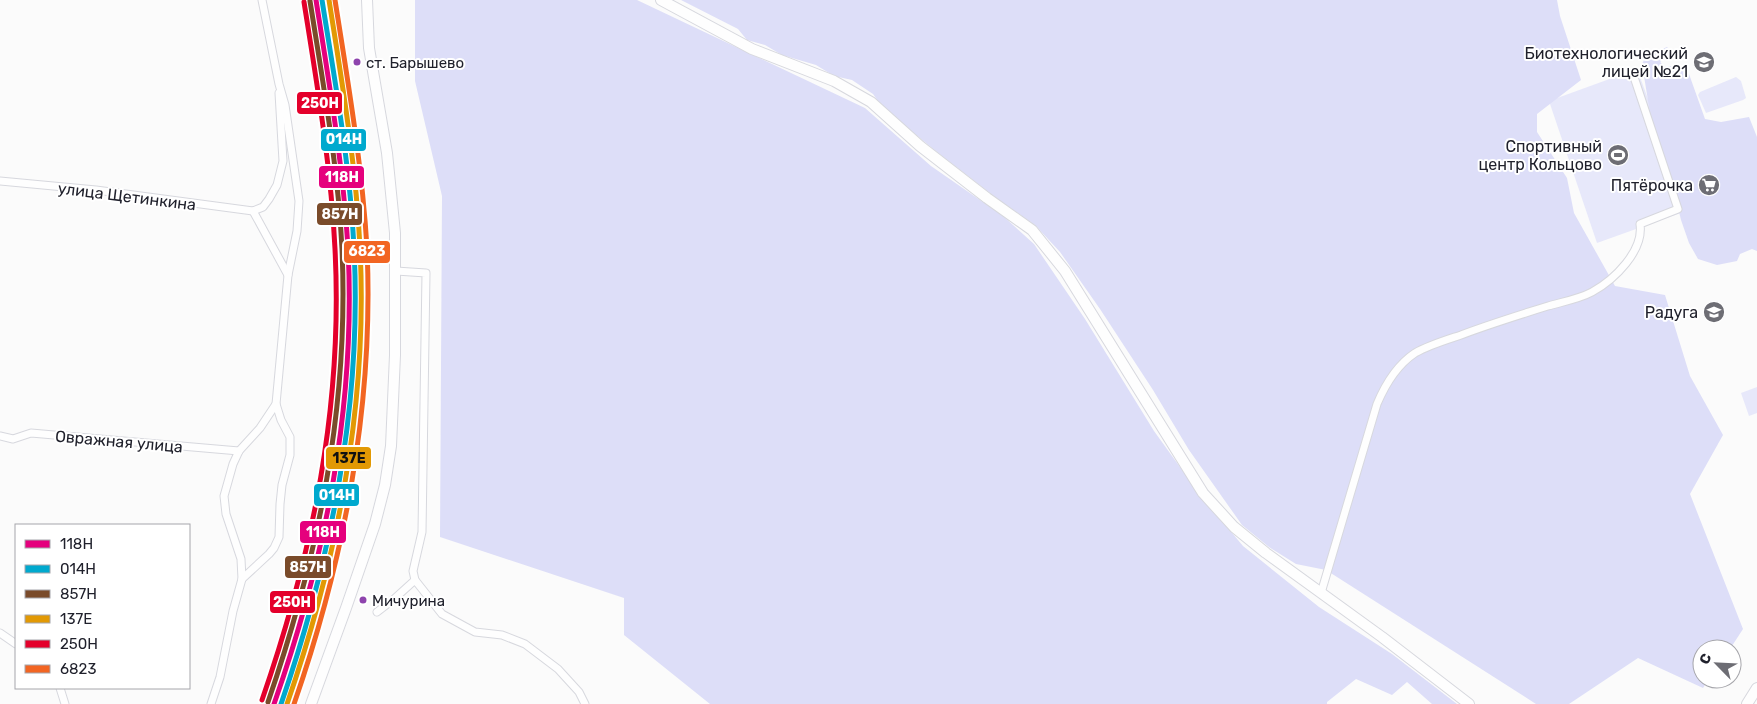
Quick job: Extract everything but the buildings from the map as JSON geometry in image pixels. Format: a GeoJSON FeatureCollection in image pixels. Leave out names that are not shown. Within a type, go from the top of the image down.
{"type":"FeatureCollection","features":[{"type":"Feature","properties":{"kind":"main road"},"geometry":{"type":"LineString","coordinates":[[313,701],[369,543],[385,485],[391,446],[395,355],[395,232],[388,162],[369,48],[367,0]]}},
{"type":"Feature","properties":{"kind":"main road"},"geometry":{"type":"LineString","coordinates":[[661,0],[752,49],[834,81],[871,102],[920,146],[1032,230],[1064,271],[1204,493],[1234,527],[1266,553],[1382,637],[1469,704]]}},
{"type":"Feature","properties":{"kind":"main road"},"geometry":{"type":"LineString","coordinates":[[1748,704],[1757,688]]}},
{"type":"Feature","properties":{"kind":"street"},"geometry":{"type":"LineString","coordinates":[[242,579],[269,554],[279,537],[282,485],[290,455],[290,437],[276,404],[288,275],[297,231],[299,201],[285,105],[262,0]]}},
{"type":"Feature","properties":{"kind":"street"},"geometry":{"type":"LineString","coordinates":[[1321,594],[1377,404],[1385,386],[1398,369],[1414,354],[1438,343],[1502,320],[1591,293],[1614,276],[1634,253],[1639,238],[1640,224],[1678,209],[1635,80]]}},
{"type":"Feature","properties":{"kind":"street"},"geometry":{"type":"LineString","coordinates":[[279,84],[283,161],[277,185],[269,199],[263,208],[253,211],[288,275]]}},
{"type":"Feature","properties":{"kind":"street","name":"улица Щетинкина"},"geometry":{"type":"LineString","coordinates":[[0,181],[96,190],[253,211]]}},
{"type":"Feature","properties":{"kind":"street"},"geometry":{"type":"LineString","coordinates":[[396,271],[426,272],[422,532],[414,571],[415,580],[442,614],[474,632],[502,635],[525,644],[558,669],[579,692],[585,704]]}},
{"type":"Feature","properties":{"kind":"street"},"geometry":{"type":"LineString","coordinates":[[211,704],[220,677],[233,611],[242,579],[241,559],[226,514],[224,496],[233,464],[239,451],[260,428],[276,404]]}},
{"type":"Feature","properties":{"kind":"street","name":"Овражная улица"},"geometry":{"type":"LineString","coordinates":[[0,436],[13,438],[31,433],[239,451]]}},
{"type":"Feature","properties":{"kind":"street"},"geometry":{"type":"LineString","coordinates":[[377,612],[415,580]]}},
{"type":"Feature","properties":{"kind":"street"},"geometry":{"type":"LineString","coordinates":[[0,633],[15,643]]}},
{"type":"Feature","properties":{"kind":"street"},"geometry":{"type":"LineString","coordinates":[[60,689],[65,704]]}},
{"type":"Feature","properties":{"kind":"shaded area"},"geometry":{"type":"Polygon","coordinates":[[[415,0],[637,0],[865,108],[931,166],[1003,216],[1034,244],[1085,319],[1154,431],[1198,492],[1243,546],[1319,607],[1392,654],[1457,704],[1432,704],[1407,682],[1392,695],[1356,679],[1327,702],[1327,704],[710,704],[624,635],[624,598],[440,537],[442,196],[415,81],[415,0]]]}},
{"type":"Feature","properties":{"kind":"shaded area"},"geometry":{"type":"Polygon","coordinates":[[[681,0],[1557,0],[1560,16],[1581,80],[1537,114],[1537,132],[1567,178],[1574,213],[1615,286],[1665,295],[1690,376],[1723,435],[1690,494],[1743,629],[1736,639],[1692,639],[1692,683],[1638,658],[1569,704],[1536,704],[1326,570],[1296,564],[1269,547],[1242,525],[1189,450],[1153,390],[1100,309],[1060,252],[1035,225],[937,152],[882,107],[873,94],[852,80],[834,76],[816,65],[782,55],[765,45],[747,40],[738,29],[681,0]]]}},
{"type":"Feature","properties":{"kind":"shaded area"},"geometry":{"type":"Polygon","coordinates":[[[1667,47],[1672,53],[1660,62],[1664,66],[1676,66],[1689,74],[1705,119],[1721,122],[1749,117],[1757,137],[1757,251],[1752,249],[1740,254],[1737,261],[1717,265],[1698,259],[1689,243],[1681,220],[1669,170],[1651,119],[1642,64],[1646,56],[1667,47]]]}},
{"type":"Feature","properties":{"kind":"shaded area","name":"Спортивный центр Кольцово"},"geometry":{"type":"Polygon","coordinates":[[[1637,69],[1689,210],[1597,243],[1549,101],[1637,69]]]}},
{"type":"Feature","properties":{"kind":"shaded area"},"geometry":{"type":"Polygon","coordinates":[[[1736,77],[1741,81],[1746,98],[1706,113],[1698,95],[1700,92],[1736,77]]]}},
{"type":"Feature","properties":{"kind":"shaded area"},"geometry":{"type":"Polygon","coordinates":[[[1757,387],[1757,413],[1749,416],[1741,393],[1757,387]]]}},
{"type":"Feature","properties":{"kind":"transit line","name":"118Н"},"geometry":{"type":"LineString","coordinates":[[274,704],[309,592],[322,536],[334,479],[347,365],[349,307],[346,217],[335,123],[316,0]]}},
{"type":"Feature","properties":{"kind":"transit line","name":"014Н"},"geometry":{"type":"LineString","coordinates":[[281,704],[299,649],[329,536],[348,422],[353,364],[355,306],[352,217],[341,123],[322,0]]}},
{"type":"Feature","properties":{"kind":"transit line","name":"137Е"},"geometry":{"type":"LineString","coordinates":[[287,704],[305,649],[335,536],[354,422],[359,364],[361,306],[358,217],[348,123],[329,0]]}},
{"type":"Feature","properties":{"kind":"transit line","name":"6823"},"geometry":{"type":"LineString","coordinates":[[294,704],[328,593],[341,536],[352,479],[366,364],[368,306],[365,217],[354,123],[335,0]]}},
{"type":"Feature","properties":{"kind":"transit line","name":"857Н"},"geometry":{"type":"LineString","coordinates":[[268,702],[302,591],[316,535],[327,479],[341,365],[343,307],[340,218],[329,125],[310,1]]}},
{"type":"Feature","properties":{"kind":"transit line","name":"250Н"},"geometry":{"type":"LineString","coordinates":[[262,700],[280,645],[310,534],[321,478],[334,365],[336,307],[333,218],[323,125],[304,2]]}},
{"type":"Feature","properties":{"kind":"place","name":"ст. Барышево"},"geometry":{"type":"Point","coordinates":[357,62]}},
{"type":"Feature","properties":{"kind":"place","name":"Биотехнологический лицей №21"},"geometry":{"type":"Point","coordinates":[1704,62]}},
{"type":"Feature","properties":{"kind":"place","name":"Спортивный центр Кольцово"},"geometry":{"type":"Point","coordinates":[1618,155]}},
{"type":"Feature","properties":{"kind":"place","name":"Пятёрочка"},"geometry":{"type":"Point","coordinates":[1709,185]}},
{"type":"Feature","properties":{"kind":"place","name":"Радуга"},"geometry":{"type":"Point","coordinates":[1714,312]}},
{"type":"Feature","properties":{"kind":"place","name":"Мичурина"},"geometry":{"type":"Point","coordinates":[363,600]}}]}
